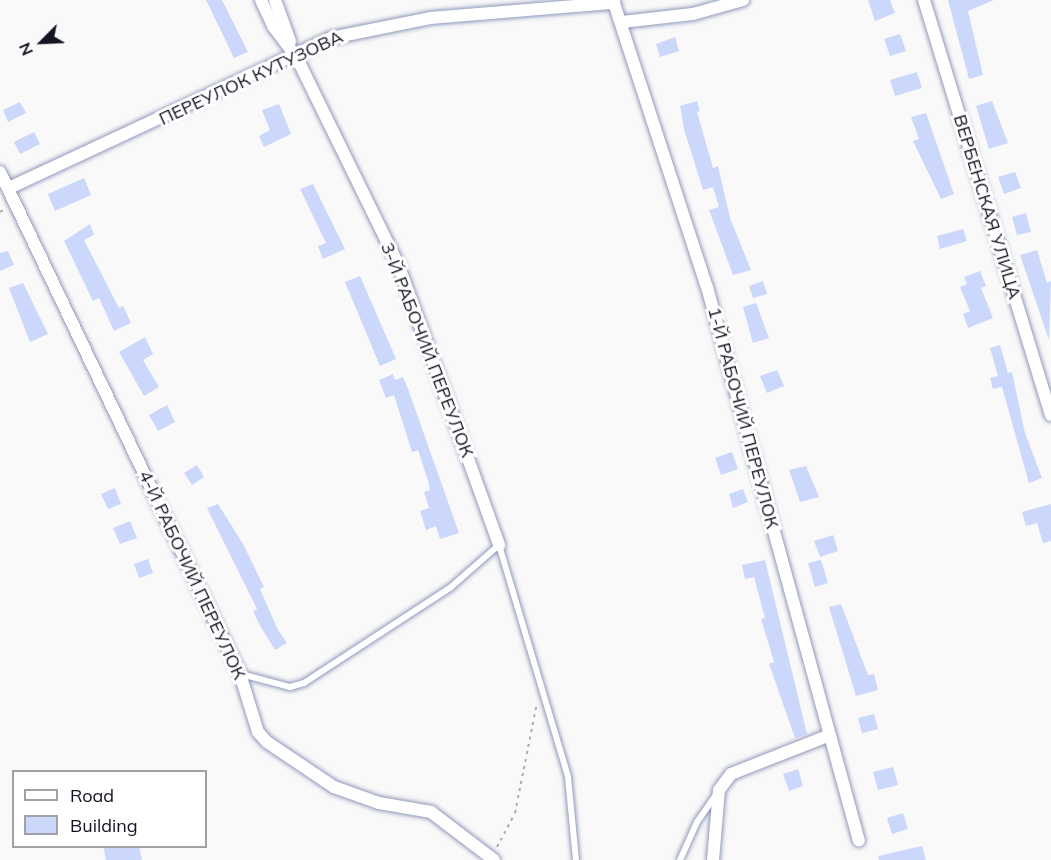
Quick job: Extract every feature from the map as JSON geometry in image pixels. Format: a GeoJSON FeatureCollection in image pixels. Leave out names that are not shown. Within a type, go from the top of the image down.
{"type":"FeatureCollection","features":[{"type":"Feature","properties":{"kind":"street","name":"3-Й РАБОЧИЙ ПЕРЕУЛОК"},"geometry":{"type":"LineString","coordinates":[[261,0],[273,26],[296,56],[398,264],[499,545]]}},
{"type":"Feature","properties":{"kind":"street"},"geometry":{"type":"LineString","coordinates":[[275,0],[296,56]]}},
{"type":"Feature","properties":{"kind":"street"},"geometry":{"type":"LineString","coordinates":[[622,22],[693,14],[743,0]]}},
{"type":"Feature","properties":{"kind":"street","name":"ВЕРБЕНСКАЯ УЛИЦА"},"geometry":{"type":"LineString","coordinates":[[924,0],[1051,415]]}},
{"type":"Feature","properties":{"kind":"street","name":"ПЕРЕУЛОК КУТУЗОВА"},"geometry":{"type":"LineString","coordinates":[[9,188],[331,38],[430,18],[613,1]]}},
{"type":"Feature","properties":{"kind":"street","name":"1-Й РАБОЧИЙ ПЕРЕУЛОК"},"geometry":{"type":"LineString","coordinates":[[613,1],[622,22],[707,287],[859,841]]}},
{"type":"Feature","properties":{"kind":"street","name":"4-Й РАБОЧИЙ ПЕРЕУЛОК"},"geometry":{"type":"LineString","coordinates":[[0,172],[240,674],[258,732],[267,742],[334,787],[379,803],[431,812],[493,859]]}},
{"type":"Feature","properties":{"kind":"street"},"geometry":{"type":"LineString","coordinates":[[713,860],[719,790],[731,774],[830,735]]}},
{"type":"Feature","properties":{"kind":"lane"},"geometry":{"type":"LineString","coordinates":[[240,674],[290,687],[304,682],[451,587],[499,545],[568,777],[576,860]]}},
{"type":"Feature","properties":{"kind":"lane"},"geometry":{"type":"LineString","coordinates":[[680,860],[697,822],[719,790]]}},
{"type":"Feature","properties":{"kind":"path"},"geometry":{"type":"LineString","coordinates":[[493,859],[515,813],[530,723],[542,689]]}},
{"type":"Feature","properties":{"kind":"building"},"geometry":{"type":"Polygon","coordinates":[[[206,0],[222,0],[248,52],[234,58],[206,0]]]}},
{"type":"Feature","properties":{"kind":"building"},"geometry":{"type":"Polygon","coordinates":[[[868,0],[890,0],[895,13],[875,21],[868,0]]]}},
{"type":"Feature","properties":{"kind":"building"},"geometry":{"type":"Polygon","coordinates":[[[948,0],[994,0],[968,11],[983,75],[969,79],[948,0]]]}},
{"type":"Feature","properties":{"kind":"building"},"geometry":{"type":"Polygon","coordinates":[[[900,34],[906,51],[890,56],[884,39],[900,34]]]}},
{"type":"Feature","properties":{"kind":"building"},"geometry":{"type":"Polygon","coordinates":[[[675,37],[679,51],[660,57],[656,44],[675,37]]]}},
{"type":"Feature","properties":{"kind":"building"},"geometry":{"type":"Polygon","coordinates":[[[917,72],[922,88],[895,96],[890,80],[917,72]]]}},
{"type":"Feature","properties":{"kind":"building"},"geometry":{"type":"Polygon","coordinates":[[[697,101],[700,111],[697,112],[713,168],[718,166],[730,218],[751,270],[733,275],[709,210],[719,207],[713,187],[703,190],[684,129],[680,106],[697,101]]]}},
{"type":"Feature","properties":{"kind":"building"},"geometry":{"type":"Polygon","coordinates":[[[992,101],[1008,143],[989,149],[976,106],[992,101]]]}},
{"type":"Feature","properties":{"kind":"building"},"geometry":{"type":"Polygon","coordinates":[[[20,102],[26,113],[8,122],[3,110],[20,102]]]}},
{"type":"Feature","properties":{"kind":"building"},"geometry":{"type":"Polygon","coordinates":[[[279,104],[291,134],[264,147],[259,136],[270,130],[262,110],[279,104]]]}},
{"type":"Feature","properties":{"kind":"building"},"geometry":{"type":"Polygon","coordinates":[[[926,113],[954,194],[941,199],[913,141],[919,139],[911,117],[926,113]]]}},
{"type":"Feature","properties":{"kind":"building"},"geometry":{"type":"Polygon","coordinates":[[[34,132],[40,144],[20,154],[14,142],[34,132]]]}},
{"type":"Feature","properties":{"kind":"building"},"geometry":{"type":"Polygon","coordinates":[[[1015,172],[1021,188],[1004,194],[998,177],[1015,172]]]}},
{"type":"Feature","properties":{"kind":"building"},"geometry":{"type":"Polygon","coordinates":[[[84,178],[91,195],[55,211],[48,194],[84,178]]]}},
{"type":"Feature","properties":{"kind":"building"},"geometry":{"type":"Polygon","coordinates":[[[313,184],[345,249],[323,259],[318,246],[326,243],[300,189],[313,184]]]}},
{"type":"Feature","properties":{"kind":"building"},"geometry":{"type":"Polygon","coordinates":[[[1026,213],[1031,232],[1017,235],[1012,217],[1026,213]]]}},
{"type":"Feature","properties":{"kind":"building"},"geometry":{"type":"Polygon","coordinates":[[[90,224],[94,235],[84,240],[119,308],[123,306],[131,323],[114,331],[99,298],[93,301],[64,241],[90,224]]]}},
{"type":"Feature","properties":{"kind":"building"},"geometry":{"type":"Polygon","coordinates":[[[963,229],[967,241],[940,249],[937,236],[963,229]]]}},
{"type":"Feature","properties":{"kind":"building"},"geometry":{"type":"Polygon","coordinates":[[[1037,250],[1047,283],[1051,281],[1049,340],[1020,255],[1037,250]]]}},
{"type":"Feature","properties":{"kind":"building"},"geometry":{"type":"Polygon","coordinates":[[[8,251],[14,265],[0,271],[0,253],[8,251]]]}},
{"type":"Feature","properties":{"kind":"building"},"geometry":{"type":"Polygon","coordinates":[[[980,271],[986,286],[981,288],[993,318],[968,328],[963,314],[970,311],[960,287],[967,284],[964,277],[980,271]]]}},
{"type":"Feature","properties":{"kind":"building"},"geometry":{"type":"Polygon","coordinates":[[[360,276],[396,359],[380,366],[345,282],[360,276]]]}},
{"type":"Feature","properties":{"kind":"building"},"geometry":{"type":"Polygon","coordinates":[[[763,281],[767,294],[753,298],[749,286],[763,281]]]}},
{"type":"Feature","properties":{"kind":"building"},"geometry":{"type":"Polygon","coordinates":[[[23,283],[48,334],[30,342],[9,288],[23,283]]]}},
{"type":"Feature","properties":{"kind":"building"},"geometry":{"type":"Polygon","coordinates":[[[756,303],[769,338],[753,343],[743,307],[756,303]]]}},
{"type":"Feature","properties":{"kind":"building"},"geometry":{"type":"Polygon","coordinates":[[[145,337],[153,354],[143,360],[159,387],[144,396],[119,352],[145,337]]]}},
{"type":"Feature","properties":{"kind":"building"},"geometry":{"type":"Polygon","coordinates":[[[1000,345],[1008,373],[1012,372],[1025,433],[1042,478],[1029,483],[1002,387],[993,389],[990,378],[998,376],[990,348],[1000,345]]]}},
{"type":"Feature","properties":{"kind":"building"},"geometry":{"type":"Polygon","coordinates":[[[777,370],[784,386],[767,393],[760,376],[777,370]]]}},
{"type":"Feature","properties":{"kind":"building"},"geometry":{"type":"Polygon","coordinates":[[[393,374],[395,380],[403,377],[408,389],[459,533],[440,539],[436,526],[426,530],[420,511],[429,508],[424,492],[430,490],[428,481],[418,450],[412,452],[394,395],[386,398],[379,380],[393,374]]]}},
{"type":"Feature","properties":{"kind":"building"},"geometry":{"type":"Polygon","coordinates":[[[167,405],[175,422],[158,431],[149,415],[167,405]]]}},
{"type":"Feature","properties":{"kind":"building"},"geometry":{"type":"Polygon","coordinates":[[[732,452],[738,469],[721,475],[715,458],[732,452]]]}},
{"type":"Feature","properties":{"kind":"building"},"geometry":{"type":"Polygon","coordinates":[[[197,465],[204,477],[192,485],[184,473],[197,465]]]}},
{"type":"Feature","properties":{"kind":"building"},"geometry":{"type":"Polygon","coordinates":[[[806,466],[819,497],[800,502],[789,470],[806,466]]]}},
{"type":"Feature","properties":{"kind":"building"},"geometry":{"type":"Polygon","coordinates":[[[115,488],[121,504],[108,509],[101,494],[115,488]]]}},
{"type":"Feature","properties":{"kind":"building"},"geometry":{"type":"Polygon","coordinates":[[[743,489],[748,502],[733,508],[729,494],[743,489]]]}},
{"type":"Feature","properties":{"kind":"building"},"geometry":{"type":"Polygon","coordinates":[[[218,504],[243,544],[264,587],[260,589],[278,630],[287,643],[275,650],[259,624],[253,611],[257,609],[207,508],[218,504]]]}},
{"type":"Feature","properties":{"kind":"building"},"geometry":{"type":"Polygon","coordinates":[[[1051,504],[1051,541],[1043,543],[1037,523],[1026,526],[1022,512],[1051,504]]]}},
{"type":"Feature","properties":{"kind":"building"},"geometry":{"type":"Polygon","coordinates":[[[130,521],[137,538],[120,544],[113,528],[130,521]]]}},
{"type":"Feature","properties":{"kind":"building"},"geometry":{"type":"Polygon","coordinates":[[[833,535],[838,551],[820,557],[814,541],[833,535]]]}},
{"type":"Feature","properties":{"kind":"building"},"geometry":{"type":"Polygon","coordinates":[[[148,559],[153,573],[139,578],[134,564],[148,559]]]}},
{"type":"Feature","properties":{"kind":"building"},"geometry":{"type":"Polygon","coordinates":[[[765,560],[807,734],[795,738],[769,664],[774,662],[761,619],[765,618],[754,577],[745,579],[742,565],[765,560]]]}},
{"type":"Feature","properties":{"kind":"building"},"geometry":{"type":"Polygon","coordinates":[[[821,560],[828,583],[815,587],[808,563],[821,560]]]}},
{"type":"Feature","properties":{"kind":"building"},"geometry":{"type":"Polygon","coordinates":[[[841,604],[868,675],[874,674],[878,690],[856,696],[829,607],[841,604]]]}},
{"type":"Feature","properties":{"kind":"building"},"geometry":{"type":"Polygon","coordinates":[[[874,714],[878,729],[862,733],[858,718],[874,714]]]}},
{"type":"Feature","properties":{"kind":"building"},"geometry":{"type":"Polygon","coordinates":[[[893,767],[898,785],[878,790],[873,772],[893,767]]]}},
{"type":"Feature","properties":{"kind":"building"},"geometry":{"type":"Polygon","coordinates":[[[798,769],[803,786],[789,791],[783,774],[798,769]]]}},
{"type":"Feature","properties":{"kind":"building"},"geometry":{"type":"Polygon","coordinates":[[[903,813],[908,829],[892,834],[887,818],[903,813]]]}},
{"type":"Feature","properties":{"kind":"building"},"geometry":{"type":"Polygon","coordinates":[[[922,846],[926,860],[879,860],[878,856],[922,846]]]}},
{"type":"Feature","properties":{"kind":"building"},"geometry":{"type":"Polygon","coordinates":[[[103,848],[139,848],[142,860],[106,860],[103,848]]]}}]}
